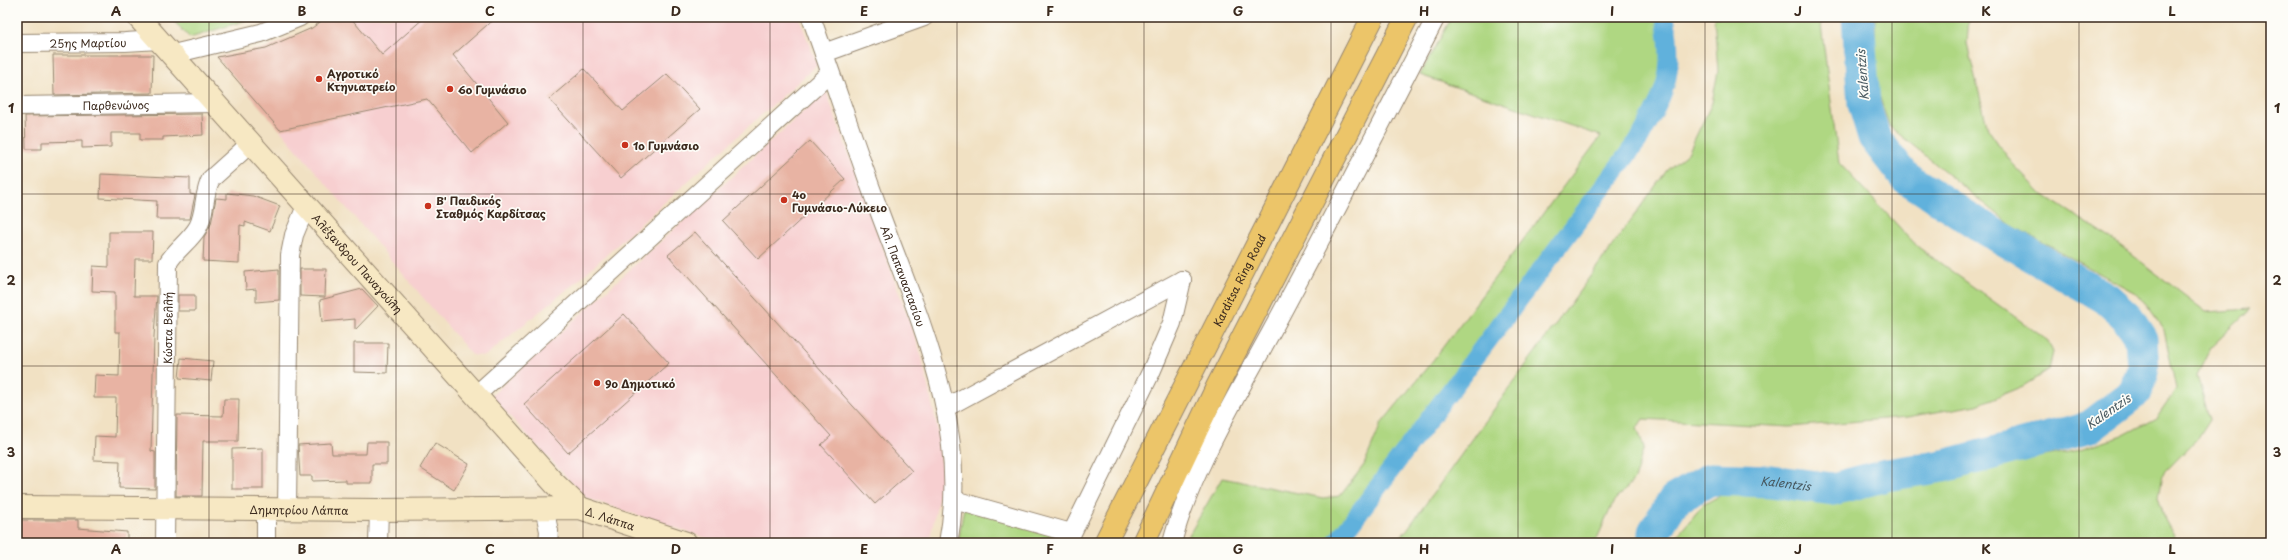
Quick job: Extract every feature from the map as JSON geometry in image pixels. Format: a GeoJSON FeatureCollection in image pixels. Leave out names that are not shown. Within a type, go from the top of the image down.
{"type":"FeatureCollection","features":[{"type":"Feature","properties":{"kind":"main road","name":"Karditsa Ring Road"},"geometry":{"type":"LineString","coordinates":[[1105,543],[1372,17]]}},
{"type":"Feature","properties":{"kind":"main road"},"geometry":{"type":"LineString","coordinates":[[1143,543],[1221,378],[1407,17]]}},
{"type":"Feature","properties":{"kind":"street","name":"Αλέξανδρου Παναγούλη"},"geometry":{"type":"LineString","coordinates":[[138,17],[475,396],[554,483],[580,508]]}},
{"type":"Feature","properties":{"kind":"street","name":"25ης Μαρτίου"},"geometry":{"type":"LineString","coordinates":[[17,43],[125,42],[166,47],[261,33],[300,17]]}},
{"type":"Feature","properties":{"kind":"street","name":"Αλ. Παπαναστασίου"},"geometry":{"type":"LineString","coordinates":[[811,17],[927,339],[945,408],[953,463],[954,500],[948,543]]}},
{"type":"Feature","properties":{"kind":"street"},"geometry":{"type":"LineString","coordinates":[[824,53],[924,17]]}},
{"type":"Feature","properties":{"kind":"street"},"geometry":{"type":"LineString","coordinates":[[1172,543],[1182,510],[1196,478],[1232,406],[1356,173],[1436,17]]}},
{"type":"Feature","properties":{"kind":"street"},"geometry":{"type":"LineString","coordinates":[[475,396],[830,73]]}},
{"type":"Feature","properties":{"kind":"street","name":"Παρθενώνος"},"geometry":{"type":"LineString","coordinates":[[17,106],[216,103]]}},
{"type":"Feature","properties":{"kind":"street","name":"Κώστα Βελλή"},"geometry":{"type":"LineString","coordinates":[[165,543],[168,262],[198,226],[208,185],[211,179],[251,143]]}},
{"type":"Feature","properties":{"kind":"street"},"geometry":{"type":"LineString","coordinates":[[266,543],[276,509],[290,255],[294,235],[306,206]]}},
{"type":"Feature","properties":{"kind":"street"},"geometry":{"type":"LineString","coordinates":[[945,408],[1182,280],[1172,323],[1154,365],[1069,538],[954,500]]}},
{"type":"Feature","properties":{"kind":"street","name":"Δημητρίου Λάππα"},"geometry":{"type":"LineString","coordinates":[[17,507],[379,510],[580,508]]}},
{"type":"Feature","properties":{"kind":"street"},"geometry":{"type":"LineString","coordinates":[[544,508],[549,531],[548,543]]}},
{"type":"Feature","properties":{"kind":"street","name":"Δ. Λάππα"},"geometry":{"type":"LineString","coordinates":[[580,508],[686,543]]}},
{"type":"Feature","properties":{"kind":"street"},"geometry":{"type":"LineString","coordinates":[[378,543],[379,510]]}},
{"type":"Feature","properties":{"kind":"shaded area"},"geometry":{"type":"Polygon","coordinates":[[[350,17],[799,17],[817,65],[575,283],[485,356],[472,355],[280,130],[420,100],[350,17]]]}},
{"type":"Feature","properties":{"kind":"shaded area"},"geometry":{"type":"Polygon","coordinates":[[[826,91],[920,351],[937,426],[942,469],[942,482],[929,543],[721,543],[586,498],[491,396],[826,91]]]}},
{"type":"Feature","properties":{"kind":"green space"},"geometry":{"type":"Polygon","coordinates":[[[170,17],[256,17],[190,38],[170,17]]]}},
{"type":"Feature","properties":{"kind":"green space"},"geometry":{"type":"Polygon","coordinates":[[[1452,17],[1660,17],[1664,67],[1653,105],[1626,150],[1328,543],[1188,543],[1189,535],[1222,478],[1323,498],[1340,496],[1364,465],[1381,424],[1434,359],[1601,136],[1420,75],[1452,17]]]}},
{"type":"Feature","properties":{"kind":"green space"},"geometry":{"type":"Polygon","coordinates":[[[1714,17],[1820,17],[1839,163],[1918,247],[2047,340],[2053,352],[2049,370],[2023,386],[1977,405],[1907,417],[1790,427],[1643,419],[1637,428],[1644,447],[1634,480],[1614,501],[1595,543],[1394,543],[1406,531],[1667,170],[1688,153],[1712,103],[1718,71],[1714,17]]]}},
{"type":"Feature","properties":{"kind":"green space"},"geometry":{"type":"Polygon","coordinates":[[[1875,17],[1969,17],[1967,44],[1988,129],[2011,162],[2041,193],[2113,240],[2206,312],[2251,309],[2211,347],[2197,375],[2209,419],[2195,441],[2162,475],[2158,497],[2165,520],[2178,543],[1671,543],[1703,505],[1728,491],[1768,493],[1814,500],[1971,468],[2080,450],[2122,436],[2156,418],[2176,389],[2164,330],[2139,295],[2011,225],[1889,126],[1876,86],[1875,17]]]}},
{"type":"Feature","properties":{"kind":"green space"},"geometry":{"type":"Polygon","coordinates":[[[964,507],[1054,533],[1052,543],[958,543],[964,507]]]}},
{"type":"Feature","properties":{"kind":"building","name":"Αγροτικό Κτηνιατρείο"},"geometry":{"type":"Polygon","coordinates":[[[327,17],[350,17],[382,55],[425,17],[496,17],[453,55],[508,122],[472,153],[427,99],[280,130],[217,57],[266,48],[312,28],[327,17]]]}},
{"type":"Feature","properties":{"kind":"building"},"geometry":{"type":"Polygon","coordinates":[[[53,55],[153,55],[152,93],[54,95],[53,55]]]}},
{"type":"Feature","properties":{"kind":"building","name":"1ο Γυμνάσιο"},"geometry":{"type":"Polygon","coordinates":[[[584,69],[623,111],[667,74],[700,109],[621,178],[549,99],[584,69]]]}},
{"type":"Feature","properties":{"kind":"building"},"geometry":{"type":"Polygon","coordinates":[[[202,114],[203,135],[163,137],[163,140],[140,140],[140,133],[111,133],[111,147],[82,148],[82,141],[42,142],[42,149],[26,149],[25,116],[202,114]]]}},
{"type":"Feature","properties":{"kind":"building","name":"4ο Γυμνάσιο-Λύκειο"},"geometry":{"type":"Polygon","coordinates":[[[810,141],[845,179],[758,259],[723,221],[810,141]]]}},
{"type":"Feature","properties":{"kind":"building"},"geometry":{"type":"Polygon","coordinates":[[[101,174],[190,178],[190,194],[195,195],[190,219],[156,219],[157,201],[100,198],[101,174]]]}},
{"type":"Feature","properties":{"kind":"building"},"geometry":{"type":"Polygon","coordinates":[[[227,193],[253,196],[280,206],[270,231],[245,222],[245,226],[240,225],[239,263],[203,261],[204,237],[211,224],[216,198],[227,199],[227,193]]]}},
{"type":"Feature","properties":{"kind":"building"},"geometry":{"type":"Polygon","coordinates":[[[109,232],[153,232],[152,259],[135,259],[134,296],[157,296],[154,336],[151,451],[155,452],[155,489],[119,488],[120,461],[94,460],[95,436],[115,437],[116,398],[94,398],[95,375],[119,376],[120,332],[115,332],[115,292],[92,291],[93,266],[109,267],[109,232]]]}},
{"type":"Feature","properties":{"kind":"building"},"geometry":{"type":"Polygon","coordinates":[[[695,232],[912,471],[875,504],[821,445],[831,436],[668,255],[695,232]]]}},
{"type":"Feature","properties":{"kind":"building"},"geometry":{"type":"Polygon","coordinates":[[[279,269],[279,300],[256,302],[256,289],[246,290],[245,272],[279,269]]]}},
{"type":"Feature","properties":{"kind":"building"},"geometry":{"type":"Polygon","coordinates":[[[300,269],[326,269],[325,297],[300,296],[300,269]]]}},
{"type":"Feature","properties":{"kind":"building"},"geometry":{"type":"Polygon","coordinates":[[[362,289],[378,306],[355,330],[355,319],[322,322],[320,300],[362,289]]]}},
{"type":"Feature","properties":{"kind":"building"},"geometry":{"type":"Polygon","coordinates":[[[178,295],[195,295],[195,311],[178,311],[178,295]]]}},
{"type":"Feature","properties":{"kind":"building","name":"9ο Δημοτικό"},"geometry":{"type":"Polygon","coordinates":[[[624,314],[669,363],[568,453],[524,404],[624,314]]]}},
{"type":"Feature","properties":{"kind":"building"},"geometry":{"type":"Polygon","coordinates":[[[354,343],[388,343],[387,373],[354,372],[354,343]]]}},
{"type":"Feature","properties":{"kind":"building"},"geometry":{"type":"Polygon","coordinates":[[[181,358],[213,361],[211,381],[179,378],[181,358]]]}},
{"type":"Feature","properties":{"kind":"building"},"geometry":{"type":"Polygon","coordinates":[[[224,399],[239,399],[238,441],[203,441],[202,496],[176,496],[177,415],[223,416],[224,399]]]}},
{"type":"Feature","properties":{"kind":"building"},"geometry":{"type":"Polygon","coordinates":[[[367,442],[387,442],[387,464],[372,464],[372,483],[346,483],[346,480],[312,481],[312,476],[300,476],[298,445],[331,443],[332,454],[366,454],[367,442]]]}},
{"type":"Feature","properties":{"kind":"building"},"geometry":{"type":"Polygon","coordinates":[[[435,443],[469,464],[454,490],[420,468],[435,443]]]}},
{"type":"Feature","properties":{"kind":"building"},"geometry":{"type":"Polygon","coordinates":[[[263,448],[263,489],[232,489],[232,449],[263,448]]]}},
{"type":"Feature","properties":{"kind":"building"},"geometry":{"type":"Polygon","coordinates":[[[17,520],[78,520],[78,528],[127,532],[127,543],[17,543],[17,520]]]}},
{"type":"Feature","properties":{"kind":"waterway"},"geometry":{"type":"LineString","coordinates":[[1336,543],[1640,138],[1657,106],[1669,67],[1668,36],[1665,17]]}},
{"type":"Feature","properties":{"kind":"waterway","name":"Kalentzis"},"geometry":{"type":"LineString","coordinates":[[1654,543],[1654,532],[1674,500],[1710,479],[1771,481],[1833,489],[1886,475],[1944,466],[2090,427],[2136,392],[2143,368],[2141,339],[2126,316],[2106,298],[1984,228],[1905,177],[1874,137],[1864,104],[1858,17]]}},
{"type":"Feature","properties":{"kind":"place","name":"Αγροτικό Κτηνιατρείο"},"geometry":{"type":"Point","coordinates":[319,79]}},
{"type":"Feature","properties":{"kind":"place","name":"6ο Γυμνάσιο"},"geometry":{"type":"Point","coordinates":[450,89]}},
{"type":"Feature","properties":{"kind":"place","name":"1ο Γυμνάσιο"},"geometry":{"type":"Point","coordinates":[625,145]}},
{"type":"Feature","properties":{"kind":"place","name":"4ο Γυμνάσιο-Λύκειο"},"geometry":{"type":"Point","coordinates":[784,200]}},
{"type":"Feature","properties":{"kind":"place","name":"Β' Παιδικός Σταθμός Καρδίτσας"},"geometry":{"type":"Point","coordinates":[428,206]}},
{"type":"Feature","properties":{"kind":"place","name":"9ο Δημοτικό"},"geometry":{"type":"Point","coordinates":[597,383]}}]}
